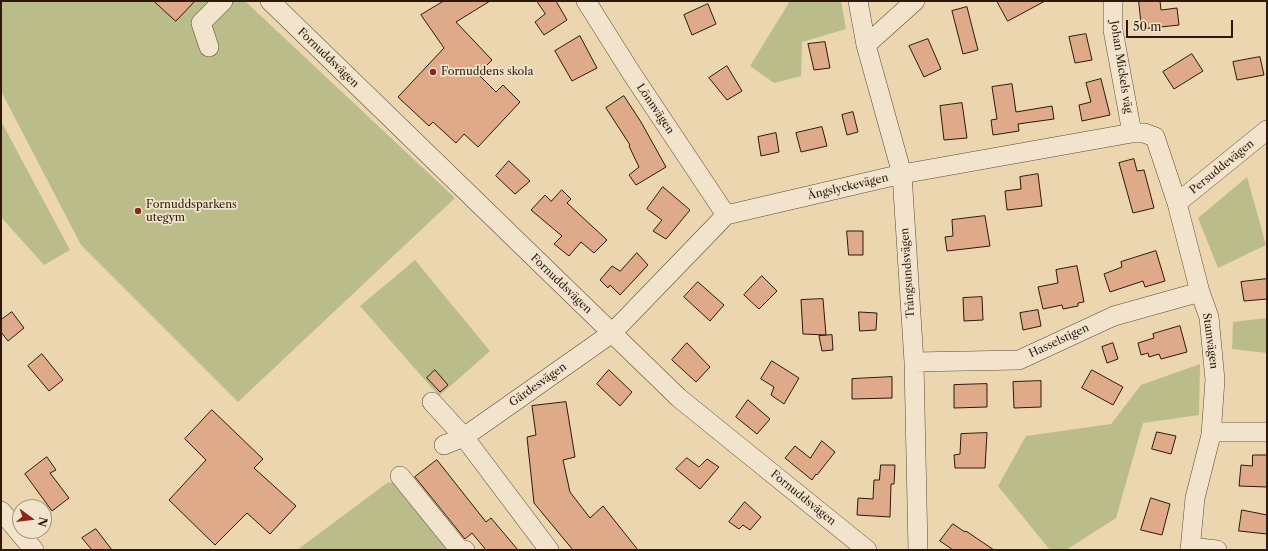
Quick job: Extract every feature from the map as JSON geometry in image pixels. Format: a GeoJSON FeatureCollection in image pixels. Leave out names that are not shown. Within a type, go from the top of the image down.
{"type":"FeatureCollection","features":[{"type":"Feature","properties":{"kind":"street"},"geometry":{"type":"LineString","coordinates":[[209,47],[201,23],[223,1]]}},
{"type":"Feature","properties":{"kind":"street","name":"Fornuddsvägen"},"geometry":{"type":"LineString","coordinates":[[270,1],[679,398],[867,550]]}},
{"type":"Feature","properties":{"kind":"street","name":"Lönnvägen"},"geometry":{"type":"LineString","coordinates":[[586,1],[632,74],[726,216]]}},
{"type":"Feature","properties":{"kind":"street","name":"Trångsundsvägen"},"geometry":{"type":"LineString","coordinates":[[858,1],[866,45],[902,174],[914,362],[918,550]]}},
{"type":"Feature","properties":{"kind":"street"},"geometry":{"type":"LineString","coordinates":[[866,45],[915,1]]}},
{"type":"Feature","properties":{"kind":"street","name":"Johan Mickels väg"},"geometry":{"type":"LineString","coordinates":[[1113,1],[1113,30],[1132,134]]}},
{"type":"Feature","properties":{"kind":"street","name":"Persuddevägen"},"geometry":{"type":"LineString","coordinates":[[1177,203],[1267,130]]}},
{"type":"Feature","properties":{"kind":"street","name":"Stamvägen"},"geometry":{"type":"LineString","coordinates":[[1132,134],[1144,133],[1155,137],[1177,203],[1200,292],[1209,317],[1215,380],[1212,432],[1195,498],[1190,549]]}},
{"type":"Feature","properties":{"kind":"street","name":"Ängslyckevägen"},"geometry":{"type":"LineString","coordinates":[[726,216],[902,174],[1132,134]]}},
{"type":"Feature","properties":{"kind":"street"},"geometry":{"type":"LineString","coordinates":[[612,333],[726,216]]}},
{"type":"Feature","properties":{"kind":"street","name":"Hasselstigen"},"geometry":{"type":"LineString","coordinates":[[914,362],[1019,360],[1114,316],[1200,292]]}},
{"type":"Feature","properties":{"kind":"street","name":"Gärdesvägen"},"geometry":{"type":"LineString","coordinates":[[444,445],[464,437],[612,333]]}},
{"type":"Feature","properties":{"kind":"street"},"geometry":{"type":"LineString","coordinates":[[440,412],[464,437],[549,550]]}},
{"type":"Feature","properties":{"kind":"street"},"geometry":{"type":"LineString","coordinates":[[1212,432],[1267,432]]}},
{"type":"Feature","properties":{"kind":"street"},"geometry":{"type":"LineString","coordinates":[[400,476],[459,548],[465,550]]}},
{"type":"Feature","properties":{"kind":"street"},"geometry":{"type":"LineString","coordinates":[[1,511],[34,550]]}},
{"type":"Feature","properties":{"kind":"street"},"geometry":{"type":"LineString","coordinates":[[1190,549],[1217,550]]}},
{"type":"Feature","properties":{"kind":"green space"},"geometry":{"type":"Polygon","coordinates":[[[1,1],[245,1],[455,198],[238,402],[81,245],[1,91],[1,1]]]}},
{"type":"Feature","properties":{"kind":"green space"},"geometry":{"type":"Polygon","coordinates":[[[790,1],[841,1],[846,29],[802,42],[801,76],[774,83],[750,66],[790,1]]]}},
{"type":"Feature","properties":{"kind":"green space"},"geometry":{"type":"Polygon","coordinates":[[[1,121],[70,250],[44,265],[1,217],[1,121]]]}},
{"type":"Feature","properties":{"kind":"green space"},"geometry":{"type":"Polygon","coordinates":[[[1247,177],[1266,245],[1218,268],[1198,218],[1247,177]]]}},
{"type":"Feature","properties":{"kind":"green space"},"geometry":{"type":"Polygon","coordinates":[[[415,260],[490,351],[439,396],[360,306],[415,260]]]}},
{"type":"Feature","properties":{"kind":"green space"},"geometry":{"type":"Polygon","coordinates":[[[1267,318],[1267,353],[1232,349],[1233,322],[1267,318]]]}},
{"type":"Feature","properties":{"kind":"green space"},"geometry":{"type":"Polygon","coordinates":[[[1200,364],[1199,415],[1143,423],[1116,518],[1066,550],[1050,550],[998,486],[1026,436],[1111,424],[1141,385],[1200,364]]]}},
{"type":"Feature","properties":{"kind":"green space"},"geometry":{"type":"Polygon","coordinates":[[[393,482],[451,550],[297,550],[387,483],[393,482]]]}},
{"type":"Feature","properties":{"kind":"building"},"geometry":{"type":"Polygon","coordinates":[[[154,1],[195,1],[176,21],[154,1]]]}},
{"type":"Feature","properties":{"kind":"building"},"geometry":{"type":"Polygon","coordinates":[[[444,1],[490,1],[456,22],[492,60],[478,74],[496,92],[503,85],[520,102],[478,147],[464,134],[456,143],[433,122],[429,126],[398,97],[444,48],[421,15],[444,1]]]}},
{"type":"Feature","properties":{"kind":"building"},"geometry":{"type":"Polygon","coordinates":[[[537,1],[556,1],[567,20],[544,35],[535,22],[545,14],[537,1]]]}},
{"type":"Feature","properties":{"kind":"building"},"geometry":{"type":"Polygon","coordinates":[[[997,1],[1045,1],[1008,21],[997,1]]]}},
{"type":"Feature","properties":{"kind":"building"},"geometry":{"type":"Polygon","coordinates":[[[1139,1],[1160,1],[1161,10],[1177,8],[1179,25],[1142,29],[1139,1]]]}},
{"type":"Feature","properties":{"kind":"building"},"geometry":{"type":"Polygon","coordinates":[[[708,4],[716,24],[692,35],[684,15],[708,4]]]}},
{"type":"Feature","properties":{"kind":"building"},"geometry":{"type":"Polygon","coordinates":[[[967,7],[978,50],[963,54],[952,11],[967,7]]]}},
{"type":"Feature","properties":{"kind":"building"},"geometry":{"type":"Polygon","coordinates":[[[1086,34],[1092,60],[1075,63],[1069,37],[1086,34]]]}},
{"type":"Feature","properties":{"kind":"building"},"geometry":{"type":"Polygon","coordinates":[[[580,36],[597,68],[572,81],[555,51],[580,36]]]}},
{"type":"Feature","properties":{"kind":"building"},"geometry":{"type":"Polygon","coordinates":[[[928,39],[941,69],[924,77],[909,46],[928,39]]]}},
{"type":"Feature","properties":{"kind":"building"},"geometry":{"type":"Polygon","coordinates":[[[825,42],[830,68],[814,70],[808,44],[825,42]]]}},
{"type":"Feature","properties":{"kind":"building"},"geometry":{"type":"Polygon","coordinates":[[[1192,54],[1203,71],[1174,89],[1163,72],[1192,54]]]}},
{"type":"Feature","properties":{"kind":"building"},"geometry":{"type":"Polygon","coordinates":[[[1260,57],[1264,75],[1237,80],[1233,62],[1260,57]]]}},
{"type":"Feature","properties":{"kind":"building"},"geometry":{"type":"Polygon","coordinates":[[[727,66],[742,91],[727,100],[709,78],[727,66]]]}},
{"type":"Feature","properties":{"kind":"building"},"geometry":{"type":"Polygon","coordinates":[[[1101,79],[1110,115],[1082,121],[1079,105],[1091,102],[1086,83],[1101,79]]]}},
{"type":"Feature","properties":{"kind":"building"},"geometry":{"type":"Polygon","coordinates":[[[1012,84],[1016,112],[1052,106],[1054,119],[1018,124],[1019,131],[993,135],[991,120],[997,119],[992,87],[1012,84]]]}},
{"type":"Feature","properties":{"kind":"building"},"geometry":{"type":"Polygon","coordinates":[[[624,96],[641,122],[666,167],[636,185],[629,175],[639,167],[629,146],[630,145],[606,108],[624,96]]]}},
{"type":"Feature","properties":{"kind":"building"},"geometry":{"type":"Polygon","coordinates":[[[962,103],[967,138],[944,140],[940,106],[962,103]]]}},
{"type":"Feature","properties":{"kind":"building"},"geometry":{"type":"Polygon","coordinates":[[[853,112],[858,132],[847,135],[842,115],[853,112]]]}},
{"type":"Feature","properties":{"kind":"building"},"geometry":{"type":"Polygon","coordinates":[[[822,127],[827,146],[801,152],[796,133],[822,127]]]}},
{"type":"Feature","properties":{"kind":"building"},"geometry":{"type":"Polygon","coordinates":[[[776,133],[779,152],[761,156],[758,137],[776,133]]]}},
{"type":"Feature","properties":{"kind":"building"},"geometry":{"type":"Polygon","coordinates":[[[1134,159],[1137,171],[1144,170],[1154,208],[1133,213],[1119,163],[1134,159]]]}},
{"type":"Feature","properties":{"kind":"building"},"geometry":{"type":"Polygon","coordinates":[[[509,161],[530,181],[515,194],[496,176],[509,161]]]}},
{"type":"Feature","properties":{"kind":"building"},"geometry":{"type":"Polygon","coordinates":[[[1038,174],[1042,206],[1007,210],[1005,191],[1021,189],[1020,177],[1038,174]]]}},
{"type":"Feature","properties":{"kind":"building"},"geometry":{"type":"Polygon","coordinates":[[[663,187],[690,210],[666,239],[653,231],[662,220],[647,209],[663,187]]]}},
{"type":"Feature","properties":{"kind":"building"},"geometry":{"type":"Polygon","coordinates":[[[562,190],[571,199],[567,203],[607,240],[594,253],[581,242],[569,256],[554,244],[562,236],[531,210],[545,195],[551,201],[562,190]]]}},
{"type":"Feature","properties":{"kind":"building"},"geometry":{"type":"Polygon","coordinates":[[[985,216],[990,246],[947,251],[945,237],[953,236],[952,220],[985,216]]]}},
{"type":"Feature","properties":{"kind":"building"},"geometry":{"type":"Polygon","coordinates":[[[847,231],[863,231],[863,255],[849,255],[847,231]]]}},
{"type":"Feature","properties":{"kind":"building"},"geometry":{"type":"Polygon","coordinates":[[[1156,251],[1165,281],[1145,287],[1143,281],[1110,292],[1104,274],[1122,267],[1121,262],[1156,251]]]}},
{"type":"Feature","properties":{"kind":"building"},"geometry":{"type":"Polygon","coordinates":[[[637,253],[648,265],[620,295],[610,285],[608,288],[600,280],[612,266],[620,271],[637,253]]]}},
{"type":"Feature","properties":{"kind":"building"},"geometry":{"type":"Polygon","coordinates":[[[1077,266],[1084,302],[1078,303],[1078,306],[1063,309],[1062,305],[1043,309],[1038,287],[1058,283],[1056,270],[1077,266]]]}},
{"type":"Feature","properties":{"kind":"building"},"geometry":{"type":"Polygon","coordinates":[[[762,276],[777,291],[759,309],[744,295],[762,276]]]}},
{"type":"Feature","properties":{"kind":"building"},"geometry":{"type":"Polygon","coordinates":[[[1267,279],[1267,299],[1244,301],[1241,282],[1267,279]]]}},
{"type":"Feature","properties":{"kind":"building"},"geometry":{"type":"Polygon","coordinates":[[[698,282],[724,305],[710,321],[684,297],[698,282]]]}},
{"type":"Feature","properties":{"kind":"building"},"geometry":{"type":"Polygon","coordinates":[[[982,297],[983,320],[964,321],[963,298],[982,297]]]}},
{"type":"Feature","properties":{"kind":"building"},"geometry":{"type":"Polygon","coordinates":[[[823,299],[826,335],[803,334],[801,300],[823,299]]]}},
{"type":"Feature","properties":{"kind":"building"},"geometry":{"type":"Polygon","coordinates":[[[1038,310],[1041,326],[1023,330],[1020,313],[1038,310]]]}},
{"type":"Feature","properties":{"kind":"building"},"geometry":{"type":"Polygon","coordinates":[[[12,312],[24,328],[8,341],[1,332],[1,320],[12,312]]]}},
{"type":"Feature","properties":{"kind":"building"},"geometry":{"type":"Polygon","coordinates":[[[859,312],[877,313],[876,330],[860,331],[859,312]]]}},
{"type":"Feature","properties":{"kind":"building"},"geometry":{"type":"Polygon","coordinates":[[[1180,326],[1187,352],[1161,359],[1159,354],[1149,357],[1148,353],[1141,355],[1138,343],[1154,338],[1153,334],[1180,326]]]}},
{"type":"Feature","properties":{"kind":"building"},"geometry":{"type":"Polygon","coordinates":[[[832,335],[833,350],[822,351],[819,336],[832,335]]]}},
{"type":"Feature","properties":{"kind":"building"},"geometry":{"type":"Polygon","coordinates":[[[687,343],[710,367],[696,382],[672,360],[687,343]]]}},
{"type":"Feature","properties":{"kind":"building"},"geometry":{"type":"Polygon","coordinates":[[[1113,343],[1118,359],[1107,363],[1102,347],[1113,343]]]}},
{"type":"Feature","properties":{"kind":"building"},"geometry":{"type":"Polygon","coordinates":[[[42,354],[63,380],[49,391],[28,366],[42,354]]]}},
{"type":"Feature","properties":{"kind":"building"},"geometry":{"type":"Polygon","coordinates":[[[772,361],[799,378],[784,404],[771,395],[774,387],[761,379],[772,361]]]}},
{"type":"Feature","properties":{"kind":"building"},"geometry":{"type":"Polygon","coordinates":[[[435,370],[448,385],[440,392],[427,378],[435,370]]]}},
{"type":"Feature","properties":{"kind":"building"},"geometry":{"type":"Polygon","coordinates":[[[609,370],[632,392],[620,406],[597,384],[609,370]]]}},
{"type":"Feature","properties":{"kind":"building"},"geometry":{"type":"Polygon","coordinates":[[[1092,370],[1123,387],[1113,405],[1082,388],[1092,370]]]}},
{"type":"Feature","properties":{"kind":"building"},"geometry":{"type":"Polygon","coordinates":[[[892,377],[892,398],[852,399],[852,379],[892,377]]]}},
{"type":"Feature","properties":{"kind":"building"},"geometry":{"type":"Polygon","coordinates":[[[1041,381],[1041,407],[1014,408],[1013,382],[1041,381]]]}},
{"type":"Feature","properties":{"kind":"building"},"geometry":{"type":"Polygon","coordinates":[[[987,384],[987,407],[954,408],[954,385],[987,384]]]}},
{"type":"Feature","properties":{"kind":"building"},"geometry":{"type":"Polygon","coordinates":[[[748,400],[770,419],[757,434],[736,417],[748,400]]]}},
{"type":"Feature","properties":{"kind":"building"},"geometry":{"type":"Polygon","coordinates":[[[566,402],[575,457],[563,460],[570,492],[590,518],[603,506],[638,550],[573,550],[534,503],[527,437],[536,435],[532,406],[566,402]]]}},
{"type":"Feature","properties":{"kind":"building"},"geometry":{"type":"Polygon","coordinates":[[[212,410],[263,459],[254,468],[296,506],[270,534],[247,513],[215,545],[169,500],[206,460],[185,439],[212,410]]]}},
{"type":"Feature","properties":{"kind":"building"},"geometry":{"type":"Polygon","coordinates":[[[1157,432],[1176,436],[1171,454],[1152,449],[1157,432]]]}},
{"type":"Feature","properties":{"kind":"building"},"geometry":{"type":"Polygon","coordinates":[[[987,433],[985,468],[955,468],[954,455],[960,454],[961,434],[987,433]]]}},
{"type":"Feature","properties":{"kind":"building"},"geometry":{"type":"Polygon","coordinates":[[[822,441],[835,452],[812,480],[785,458],[795,446],[810,458],[822,441]]]}},
{"type":"Feature","properties":{"kind":"building"},"geometry":{"type":"Polygon","coordinates":[[[1253,455],[1267,455],[1267,487],[1239,486],[1241,465],[1252,466],[1253,455]]]}},
{"type":"Feature","properties":{"kind":"building"},"geometry":{"type":"Polygon","coordinates":[[[47,457],[56,470],[50,473],[69,498],[52,511],[52,499],[43,499],[25,474],[47,457]]]}},
{"type":"Feature","properties":{"kind":"building"},"geometry":{"type":"Polygon","coordinates":[[[687,458],[699,467],[707,459],[719,467],[700,489],[676,469],[687,458]]]}},
{"type":"Feature","properties":{"kind":"building"},"geometry":{"type":"Polygon","coordinates":[[[437,460],[486,522],[491,518],[518,550],[486,550],[472,533],[465,539],[415,477],[437,460]]]}},
{"type":"Feature","properties":{"kind":"building"},"geometry":{"type":"Polygon","coordinates":[[[881,465],[895,465],[894,484],[891,484],[890,517],[857,515],[858,498],[873,499],[874,480],[879,480],[881,465]]]}},
{"type":"Feature","properties":{"kind":"building"},"geometry":{"type":"Polygon","coordinates":[[[1151,498],[1170,504],[1162,535],[1141,530],[1151,498]]]}},
{"type":"Feature","properties":{"kind":"building"},"geometry":{"type":"Polygon","coordinates":[[[745,502],[761,517],[750,530],[743,525],[739,529],[729,522],[745,502]]]}},
{"type":"Feature","properties":{"kind":"building"},"geometry":{"type":"Polygon","coordinates":[[[1242,510],[1267,515],[1267,534],[1239,531],[1242,510]]]}},
{"type":"Feature","properties":{"kind":"building"},"geometry":{"type":"Polygon","coordinates":[[[953,524],[994,550],[953,550],[940,541],[953,524]]]}},
{"type":"Feature","properties":{"kind":"building"},"geometry":{"type":"Polygon","coordinates":[[[96,529],[112,550],[92,550],[82,538],[96,529]]]}},
{"type":"Feature","properties":{"kind":"place","name":"Fornuddens skola"},"geometry":{"type":"Point","coordinates":[433,72]}},
{"type":"Feature","properties":{"kind":"place","name":"Fornuddsparkens utegym"},"geometry":{"type":"Point","coordinates":[138,211]}}]}
